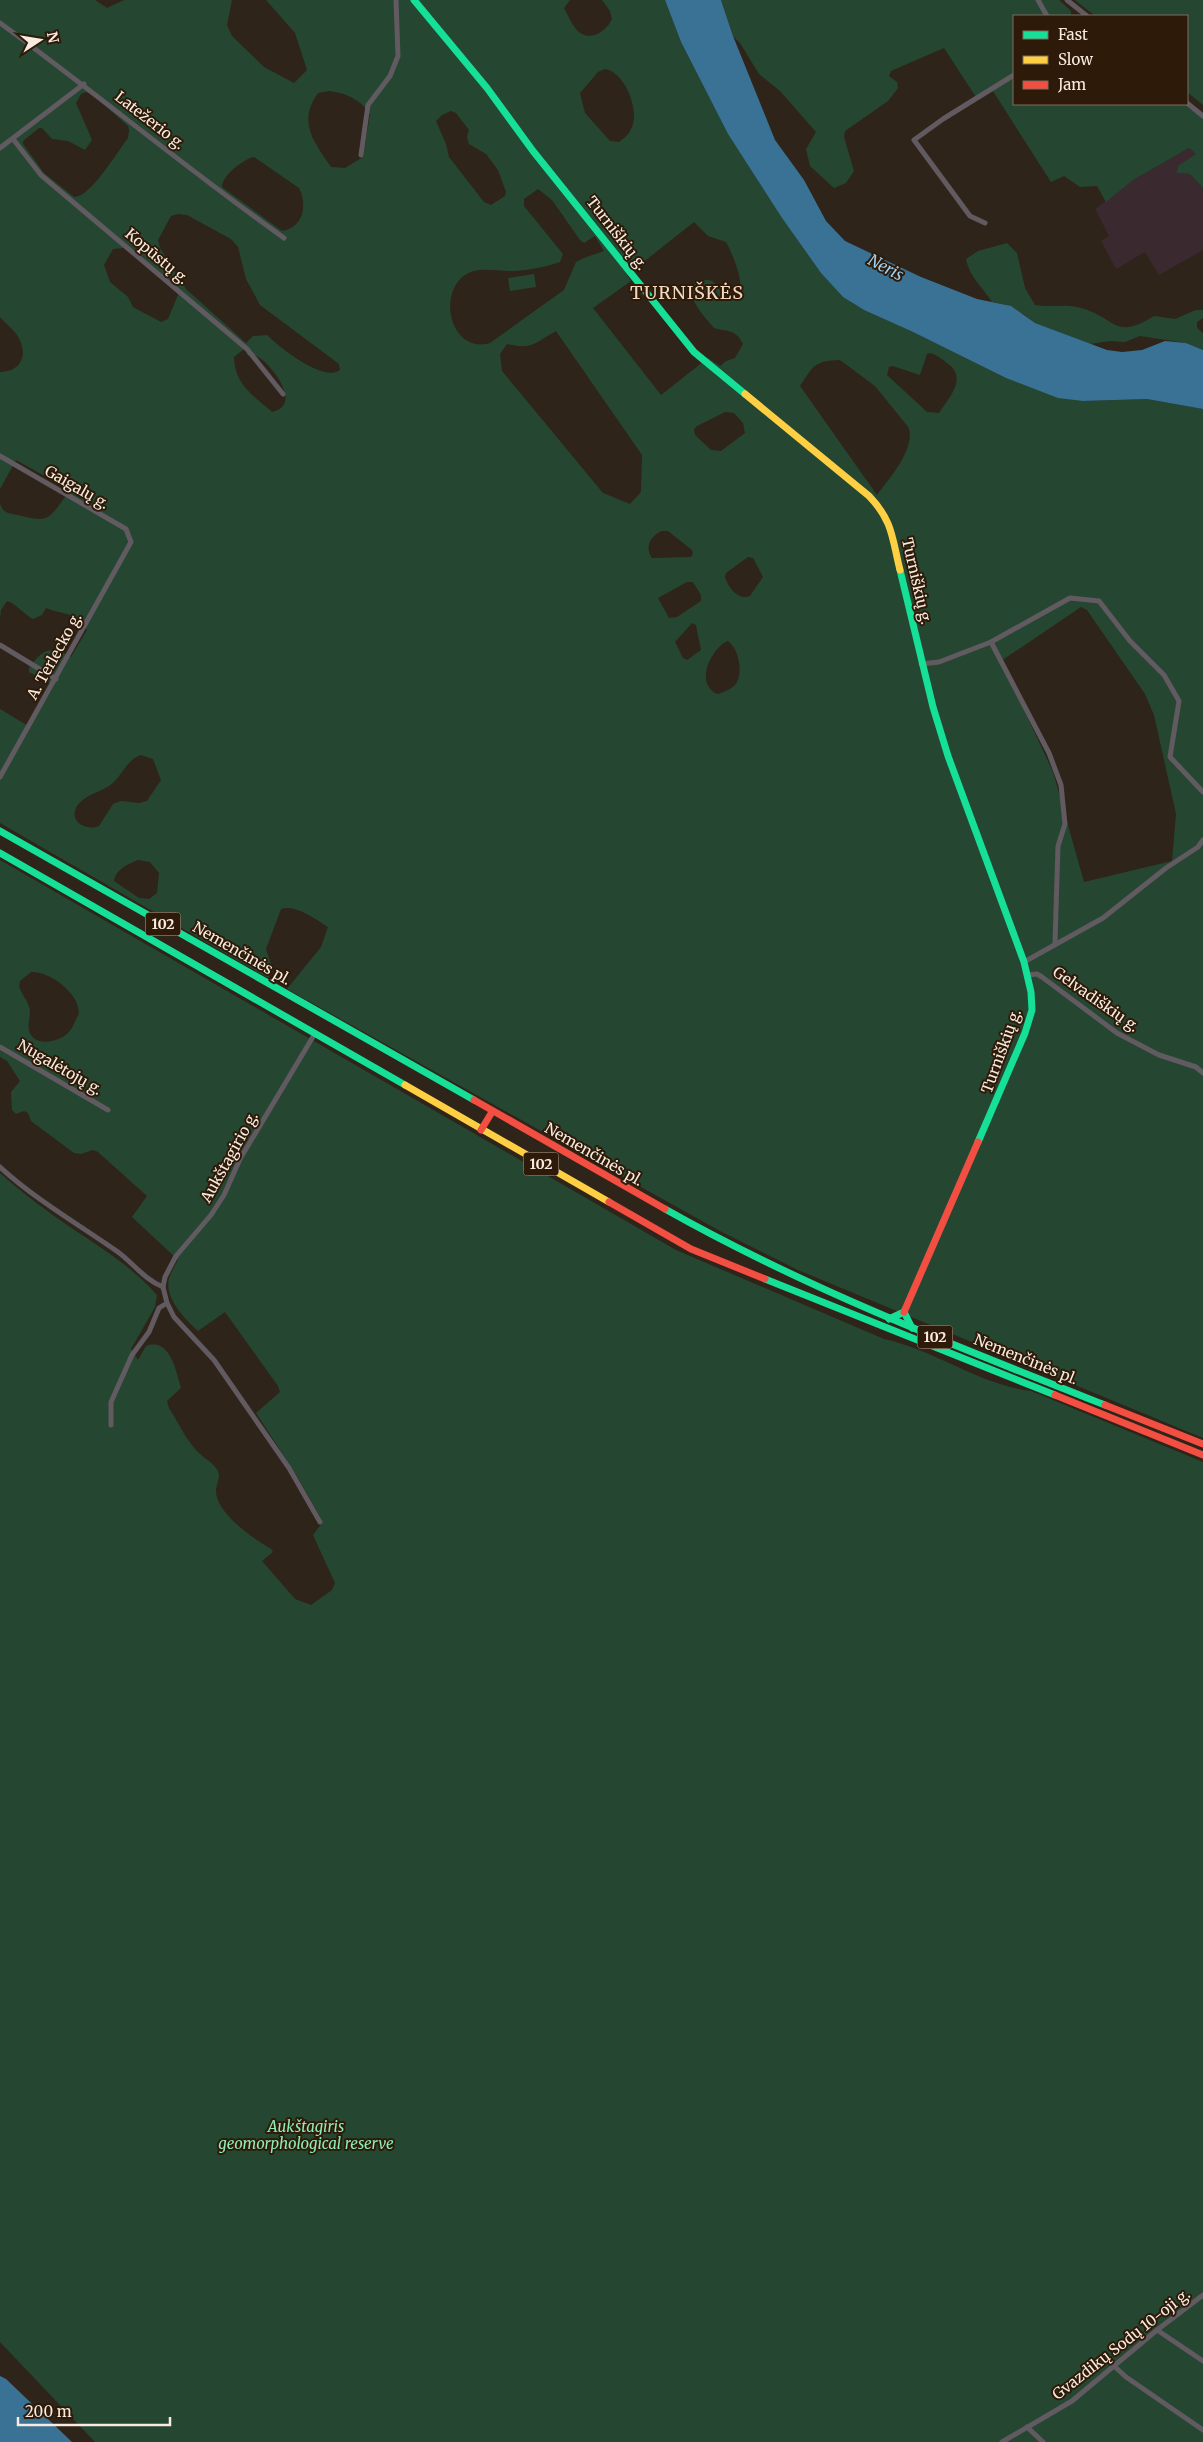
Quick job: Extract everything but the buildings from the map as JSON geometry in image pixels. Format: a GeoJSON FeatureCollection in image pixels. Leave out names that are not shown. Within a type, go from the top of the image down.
{"type":"FeatureCollection","features":[{"type":"Feature","properties":{"kind":"main road","name":"Turniškių g."},"geometry":{"type":"LineString","coordinates":[[414,0],[487,88],[533,151],[694,352],[869,496],[882,510],[891,530],[921,664],[948,756],[1024,962],[1028,975],[1032,1010],[1025,1033],[904,1312]]}},
{"type":"Feature","properties":{"kind":"main road","name":"Nemenčinės pl."},"geometry":{"type":"LineString","coordinates":[[0,830],[492,1112],[718,1239],[889,1319],[1203,1444]]}},
{"type":"Feature","properties":{"kind":"main road","name":"Nemenčinės pl."},"geometry":{"type":"LineString","coordinates":[[0,853],[314,1035],[691,1249],[1203,1455]]}},
{"type":"Feature","properties":{"kind":"main road"},"geometry":{"type":"LineString","coordinates":[[482,1130],[492,1112]]}},
{"type":"Feature","properties":{"kind":"main road"},"geometry":{"type":"LineString","coordinates":[[829,1306],[833,1294]]}},
{"type":"Feature","properties":{"kind":"main road"},"geometry":{"type":"LineString","coordinates":[[889,1319],[904,1312],[913,1328]]}},
{"type":"Feature","properties":{"kind":"main road"},"geometry":{"type":"LineString","coordinates":[[1004,1375],[1007,1366]]}},
{"type":"Feature","properties":{"kind":"street"},"geometry":{"type":"LineString","coordinates":[[361,156],[368,105],[390,76],[398,56],[396,0]]}},
{"type":"Feature","properties":{"kind":"street"},"geometry":{"type":"LineString","coordinates":[[1038,0],[1046,15]]}},
{"type":"Feature","properties":{"kind":"street"},"geometry":{"type":"LineString","coordinates":[[1067,0],[1086,15]]}},
{"type":"Feature","properties":{"kind":"street","name":"Latežerio g."},"geometry":{"type":"LineString","coordinates":[[0,23],[84,84],[191,169],[284,238]]}},
{"type":"Feature","properties":{"kind":"street"},"geometry":{"type":"LineString","coordinates":[[985,224],[970,216],[914,140],[943,119],[1013,76]]}},
{"type":"Feature","properties":{"kind":"street"},"geometry":{"type":"LineString","coordinates":[[0,148],[84,84]]}},
{"type":"Feature","properties":{"kind":"street"},"geometry":{"type":"LineString","coordinates":[[1188,104],[1203,116]]}},
{"type":"Feature","properties":{"kind":"street","name":"Kopūstų g."},"geometry":{"type":"LineString","coordinates":[[13,139],[42,175],[247,349],[283,394]]}},
{"type":"Feature","properties":{"kind":"street","name":"Gaigalų g."},"geometry":{"type":"LineString","coordinates":[[0,456],[126,529],[130,546]]}},
{"type":"Feature","properties":{"kind":"street","name":"A. Terlecko g."},"geometry":{"type":"LineString","coordinates":[[0,777],[130,546]]}},
{"type":"Feature","properties":{"kind":"street"},"geometry":{"type":"LineString","coordinates":[[921,664],[939,662],[991,642],[1070,598],[1099,601],[1130,641],[1164,675],[1179,700],[1170,757],[1203,792]]}},
{"type":"Feature","properties":{"kind":"street"},"geometry":{"type":"LineString","coordinates":[[991,642],[1049,753],[1062,784],[1065,824],[1058,846],[1056,943]]}},
{"type":"Feature","properties":{"kind":"street"},"geometry":{"type":"LineString","coordinates":[[0,645],[56,678]]}},
{"type":"Feature","properties":{"kind":"street"},"geometry":{"type":"LineString","coordinates":[[1024,962],[1038,956],[1056,943],[1103,918],[1126,898],[1198,847],[1203,840]]}},
{"type":"Feature","properties":{"kind":"street","name":"Gelvadiškių g."},"geometry":{"type":"LineString","coordinates":[[1028,975],[1037,974],[1042,977],[1118,1033],[1159,1055],[1196,1067],[1203,1073]]}},
{"type":"Feature","properties":{"kind":"street","name":"Aukštagirio g."},"geometry":{"type":"LineString","coordinates":[[163,1286],[165,1277],[176,1256],[211,1215],[224,1195],[240,1159],[314,1035]]}},
{"type":"Feature","properties":{"kind":"street","name":"Nugalėtojų g."},"geometry":{"type":"LineString","coordinates":[[0,1047],[108,1110]]}},
{"type":"Feature","properties":{"kind":"street"},"geometry":{"type":"LineString","coordinates":[[0,1167],[40,1200],[119,1252],[153,1282],[163,1286],[166,1304],[182,1326],[214,1360],[289,1468],[320,1522]]}},
{"type":"Feature","properties":{"kind":"street"},"geometry":{"type":"LineString","coordinates":[[111,1425],[111,1402],[132,1355],[148,1332],[159,1308],[166,1304]]}},
{"type":"Feature","properties":{"kind":"street","name":"Gvazdikų Sodų 10-oji g."},"geometry":{"type":"LineString","coordinates":[[1002,2442],[1072,2401],[1157,2330],[1203,2296]]}},
{"type":"Feature","properties":{"kind":"street"},"geometry":{"type":"LineString","coordinates":[[1157,2330],[1203,2361]]}},
{"type":"Feature","properties":{"kind":"street"},"geometry":{"type":"LineString","coordinates":[[1114,2366],[1126,2377],[1203,2430]]}},
{"type":"Feature","properties":{"kind":"street"},"geometry":{"type":"LineString","coordinates":[[1027,2427],[1043,2442]]}},
{"type":"Feature","properties":{"kind":"shaded area"},"geometry":{"type":"Polygon","coordinates":[[[1189,148],[1196,154],[1178,173],[1190,174],[1203,188],[1203,250],[1159,275],[1145,252],[1116,269],[1101,241],[1109,236],[1095,209],[1133,180],[1189,148]]]}},
{"type":"Feature","properties":{"kind":"green space"},"geometry":{"type":"Polygon","coordinates":[[[0,0],[95,0],[107,8],[124,0],[232,0],[227,25],[232,36],[264,67],[294,83],[307,70],[295,33],[266,0],[570,0],[564,8],[571,22],[580,33],[591,36],[601,32],[612,19],[610,11],[602,0],[665,0],[681,42],[728,134],[782,218],[821,273],[843,297],[864,310],[1006,378],[1083,401],[1147,399],[1203,409],[1203,1438],[798,1270],[718,1230],[287,989],[321,947],[328,927],[305,913],[287,908],[281,909],[266,949],[273,970],[268,978],[0,823],[0,709],[30,727],[54,685],[29,672],[29,668],[38,657],[47,651],[57,651],[71,657],[87,630],[77,619],[68,614],[46,608],[42,615],[33,619],[7,601],[1,610],[0,619],[0,504],[3,510],[8,513],[39,519],[45,518],[56,510],[70,490],[16,460],[0,489],[0,372],[14,369],[23,355],[21,342],[17,335],[0,317],[0,0]],[[605,69],[598,72],[580,93],[585,113],[610,141],[619,142],[630,132],[634,117],[631,99],[624,83],[612,71],[605,69]],[[329,91],[318,93],[309,113],[308,123],[310,132],[331,167],[345,168],[363,157],[370,114],[362,104],[347,95],[329,91]],[[86,92],[81,94],[76,103],[92,140],[85,150],[68,141],[52,139],[42,128],[39,128],[23,141],[23,144],[44,173],[74,197],[88,190],[103,173],[128,138],[129,130],[128,126],[93,95],[86,92]],[[451,111],[442,115],[436,121],[446,144],[449,157],[484,202],[491,205],[505,196],[506,192],[498,170],[486,154],[469,144],[467,137],[469,130],[456,113],[451,111]],[[254,157],[234,168],[223,182],[222,187],[282,231],[289,229],[299,221],[302,215],[303,201],[299,188],[254,157]],[[538,189],[524,199],[524,206],[563,254],[560,262],[520,271],[484,270],[469,273],[457,283],[452,293],[450,304],[454,326],[460,335],[468,341],[478,344],[490,343],[564,290],[576,262],[604,251],[595,236],[584,243],[580,240],[552,200],[538,189]],[[178,214],[171,216],[158,240],[160,248],[186,289],[246,343],[253,336],[267,335],[291,355],[313,368],[333,373],[340,370],[339,364],[260,305],[246,279],[238,247],[231,239],[187,215],[178,214]],[[694,222],[627,275],[631,281],[593,308],[661,395],[708,358],[720,366],[726,361],[735,358],[743,344],[734,333],[714,328],[696,305],[693,298],[691,292],[693,286],[703,280],[712,281],[726,297],[732,300],[739,297],[740,291],[737,269],[726,242],[708,236],[694,222]],[[124,248],[113,249],[104,265],[110,282],[128,297],[133,307],[161,322],[168,319],[180,290],[124,248]],[[556,331],[533,344],[516,346],[507,344],[500,354],[502,371],[603,493],[630,504],[641,492],[642,455],[556,331]],[[244,349],[234,357],[235,367],[241,382],[251,394],[272,412],[281,408],[285,401],[285,392],[268,365],[255,356],[248,356],[244,349]],[[930,353],[927,354],[920,375],[893,366],[889,367],[887,375],[927,412],[939,413],[952,394],[957,381],[953,369],[930,353]],[[840,360],[820,363],[800,386],[877,495],[905,455],[910,437],[909,428],[875,386],[840,360]],[[725,412],[694,429],[695,435],[711,450],[721,451],[745,433],[743,423],[734,413],[725,412]],[[662,531],[652,538],[649,550],[652,558],[691,557],[693,554],[692,550],[668,531],[662,531]],[[748,557],[726,573],[725,577],[728,585],[741,597],[750,596],[763,577],[753,558],[748,557]],[[687,582],[658,598],[669,618],[677,617],[701,601],[701,595],[693,582],[687,582]],[[1081,607],[1001,661],[1053,772],[1084,882],[1172,861],[1176,814],[1154,715],[1145,694],[1087,610],[1081,607]],[[692,623],[675,642],[683,658],[687,660],[701,650],[696,625],[692,623]],[[728,641],[717,650],[708,665],[706,682],[710,689],[717,694],[728,690],[737,682],[740,672],[737,654],[732,644],[728,641]],[[141,755],[136,757],[114,782],[79,803],[75,813],[77,822],[90,827],[99,826],[113,804],[121,801],[139,803],[147,801],[161,780],[153,759],[141,755]],[[138,860],[117,873],[114,881],[139,898],[149,899],[157,893],[159,873],[150,862],[138,860]]]}},
{"type":"Feature","properties":{"kind":"green space"},"geometry":{"type":"Polygon","coordinates":[[[721,0],[1059,0],[1071,11],[1071,15],[1013,15],[1013,105],[1185,105],[1203,118],[1203,188],[1190,174],[1177,173],[1178,166],[1196,154],[1189,148],[1133,180],[1106,202],[1097,186],[1080,187],[1064,176],[1051,182],[991,88],[976,97],[944,48],[891,71],[889,76],[897,82],[898,88],[888,101],[845,131],[844,137],[854,171],[846,183],[834,188],[810,166],[806,149],[816,132],[780,91],[759,74],[740,43],[733,36],[721,0]]]}},
{"type":"Feature","properties":{"kind":"green space"},"geometry":{"type":"Polygon","coordinates":[[[1075,0],[1203,0],[1203,105],[1188,93],[1188,15],[1094,15],[1075,0]]]}},
{"type":"Feature","properties":{"kind":"green space"},"geometry":{"type":"Polygon","coordinates":[[[1007,243],[1017,253],[1025,288],[1035,305],[1081,308],[1123,327],[1131,327],[1154,316],[1175,319],[1196,310],[1203,310],[1203,318],[1197,322],[1197,328],[1203,333],[1203,350],[1186,343],[1140,336],[1125,342],[1110,341],[1090,344],[1035,323],[1023,314],[1003,304],[992,302],[973,276],[966,259],[978,251],[1007,243]]]}},
{"type":"Feature","properties":{"kind":"green space"},"geometry":{"type":"Polygon","coordinates":[[[534,274],[536,287],[510,291],[508,278],[534,274]]]}},
{"type":"Feature","properties":{"kind":"green space","name":"Aukštagiris geomorphological reserve"},"geometry":{"type":"Polygon","coordinates":[[[0,860],[676,1250],[884,1339],[921,1351],[994,1382],[1031,1391],[1203,1462],[1203,2442],[95,2442],[0,2342],[0,1173],[45,1209],[127,1267],[157,1295],[155,1307],[131,1349],[138,1360],[146,1346],[154,1345],[161,1346],[171,1357],[181,1388],[167,1401],[169,1408],[192,1445],[218,1471],[219,1476],[216,1489],[221,1507],[236,1524],[271,1549],[273,1552],[262,1561],[295,1599],[311,1605],[332,1590],[335,1583],[313,1535],[322,1523],[322,1520],[297,1476],[256,1413],[280,1392],[278,1386],[225,1312],[198,1331],[187,1320],[177,1308],[168,1286],[169,1278],[178,1260],[132,1217],[147,1196],[98,1152],[93,1150],[81,1154],[74,1153],[31,1121],[28,1113],[24,1111],[16,1114],[12,1110],[11,1092],[20,1081],[7,1061],[0,1057],[0,860]],[[31,972],[20,981],[19,986],[30,1010],[29,1030],[31,1035],[35,1039],[46,1042],[58,1039],[70,1031],[79,1013],[78,1005],[69,991],[55,979],[31,972]]]}},
{"type":"Feature","properties":{"kind":"water","name":"Neris"},"geometry":{"type":"Polygon","coordinates":[[[665,0],[721,0],[733,36],[775,140],[804,180],[826,221],[845,241],[921,277],[977,299],[1011,306],[1035,323],[1107,350],[1122,352],[1142,350],[1165,341],[1186,343],[1203,350],[1203,409],[1147,399],[1083,401],[1058,398],[1006,378],[864,310],[843,297],[821,273],[782,218],[728,134],[681,42],[665,0]]]}},
{"type":"Feature","properties":{"kind":"water"},"geometry":{"type":"Polygon","coordinates":[[[0,2376],[6,2379],[72,2442],[0,2442],[0,2376]]]}},
{"type":"Feature","properties":{"kind":"traffic: fast"},"geometry":{"type":"LineString","coordinates":[[414,0],[487,88],[533,151],[694,352],[745,394]]}},
{"type":"Feature","properties":{"kind":"traffic: fast"},"geometry":{"type":"LineString","coordinates":[[900,570],[933,707],[948,756],[1024,962],[1031,992],[1032,1010],[1025,1033],[978,1142]]}},
{"type":"Feature","properties":{"kind":"traffic: fast"},"geometry":{"type":"LineString","coordinates":[[0,831],[474,1100]]}},
{"type":"Feature","properties":{"kind":"traffic: fast"},"geometry":{"type":"LineString","coordinates":[[0,853],[405,1085]]}},
{"type":"Feature","properties":{"kind":"traffic: fast"},"geometry":{"type":"LineString","coordinates":[[665,1209],[718,1238],[826,1290],[937,1338],[1105,1405]]}},
{"type":"Feature","properties":{"kind":"traffic: fast"},"geometry":{"type":"LineString","coordinates":[[765,1279],[1055,1395]]}},
{"type":"Feature","properties":{"kind":"traffic: fast"},"geometry":{"type":"LineString","coordinates":[[889,1319],[904,1312],[912,1328]]}},
{"type":"Feature","properties":{"kind":"traffic: slow"},"geometry":{"type":"LineString","coordinates":[[745,394],[869,496],[877,505],[890,530],[900,570]]}},
{"type":"Feature","properties":{"kind":"traffic: slow"},"geometry":{"type":"LineString","coordinates":[[405,1085],[609,1202]]}},
{"type":"Feature","properties":{"kind":"traffic: jam"},"geometry":{"type":"LineString","coordinates":[[474,1100],[665,1209]]}},
{"type":"Feature","properties":{"kind":"traffic: jam"},"geometry":{"type":"LineString","coordinates":[[481,1130],[492,1112]]}},
{"type":"Feature","properties":{"kind":"traffic: jam"},"geometry":{"type":"LineString","coordinates":[[904,1312],[978,1142]]}},
{"type":"Feature","properties":{"kind":"traffic: jam"},"geometry":{"type":"LineString","coordinates":[[609,1202],[691,1249],[765,1279]]}},
{"type":"Feature","properties":{"kind":"traffic: jam"},"geometry":{"type":"LineString","coordinates":[[1055,1395],[1203,1455]]}},
{"type":"Feature","properties":{"kind":"traffic: jam"},"geometry":{"type":"LineString","coordinates":[[1105,1405],[1203,1444]]}},
{"type":"Feature","properties":{"kind":"district","name":"TURNIŠKĖS"},"geometry":{"type":"Point","coordinates":[687,292]}}]}
